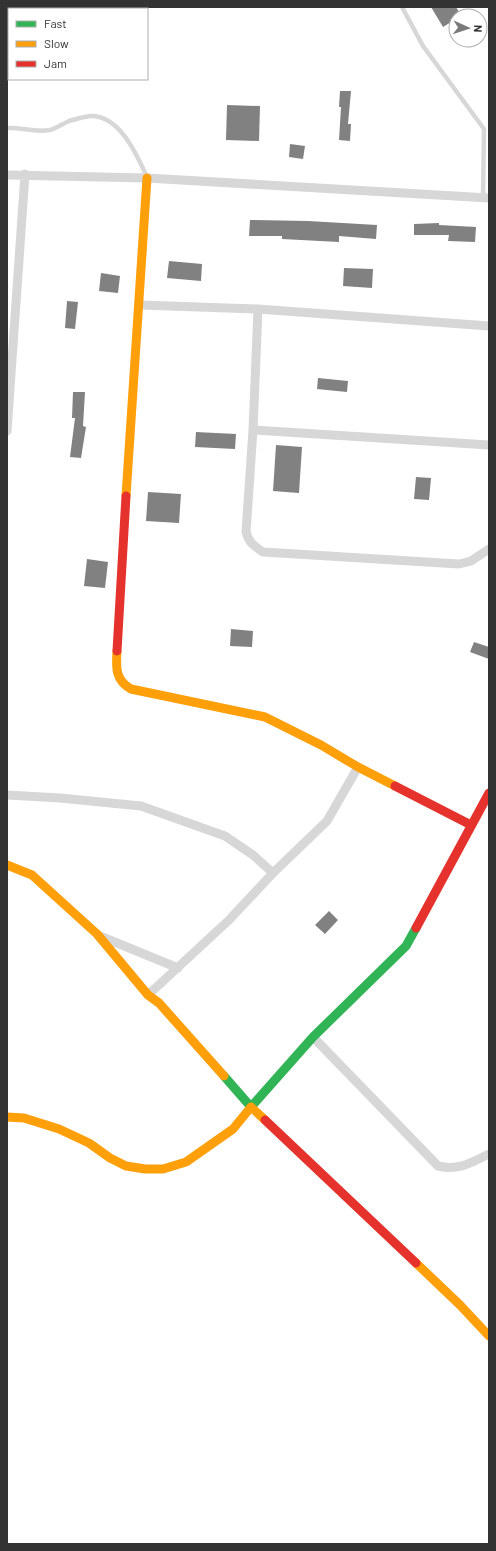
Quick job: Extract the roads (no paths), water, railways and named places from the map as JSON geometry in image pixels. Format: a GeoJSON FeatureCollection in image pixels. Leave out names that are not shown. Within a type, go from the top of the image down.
{"type":"FeatureCollection","features":[{"type":"Feature","properties":{"kind":"street"},"geometry":{"type":"LineString","coordinates":[[7,175],[25,174],[148,178],[486,198]]}},
{"type":"Feature","properties":{"kind":"street"},"geometry":{"type":"LineString","coordinates":[[7,431],[25,174]]}},
{"type":"Feature","properties":{"kind":"street"},"geometry":{"type":"LineString","coordinates":[[148,178],[126,491],[116,668],[121,682],[131,689],[265,717],[321,744],[358,767],[471,825]]}},
{"type":"Feature","properties":{"kind":"street"},"geometry":{"type":"LineString","coordinates":[[140,305],[258,309],[489,326]]}},
{"type":"Feature","properties":{"kind":"street"},"geometry":{"type":"LineString","coordinates":[[258,309],[246,532],[248,541],[263,552],[459,564],[471,561],[489,549]]}},
{"type":"Feature","properties":{"kind":"street"},"geometry":{"type":"LineString","coordinates":[[252,430],[489,445]]}},
{"type":"Feature","properties":{"kind":"street"},"geometry":{"type":"LineString","coordinates":[[148,995],[229,920],[273,873],[327,821],[358,767]]}},
{"type":"Feature","properties":{"kind":"street"},"geometry":{"type":"LineString","coordinates":[[7,1117],[24,1118],[59,1129],[89,1143],[110,1158],[126,1166],[163,1170],[186,1162],[233,1129],[313,1037],[406,946],[489,793]]}},
{"type":"Feature","properties":{"kind":"street"},"geometry":{"type":"LineString","coordinates":[[7,795],[60,798],[140,806],[225,836],[253,854],[273,873]]}},
{"type":"Feature","properties":{"kind":"street"},"geometry":{"type":"LineString","coordinates":[[7,865],[32,875],[97,934],[148,995],[159,1003],[251,1107],[460,1306],[489,1336]]}},
{"type":"Feature","properties":{"kind":"street"},"geometry":{"type":"LineString","coordinates":[[97,934],[178,968]]}},
{"type":"Feature","properties":{"kind":"street"},"geometry":{"type":"LineString","coordinates":[[313,1037],[438,1166],[452,1169],[489,1154]]}},
{"type":"Feature","properties":{"kind":"lane"},"geometry":{"type":"LineString","coordinates":[[402,7],[423,46],[484,129],[486,198]]}},
{"type":"Feature","properties":{"kind":"lane"},"geometry":{"type":"LineString","coordinates":[[7,128],[44,131],[69,121],[90,116],[99,118],[110,123],[125,135],[135,151],[148,178]]}}]}
